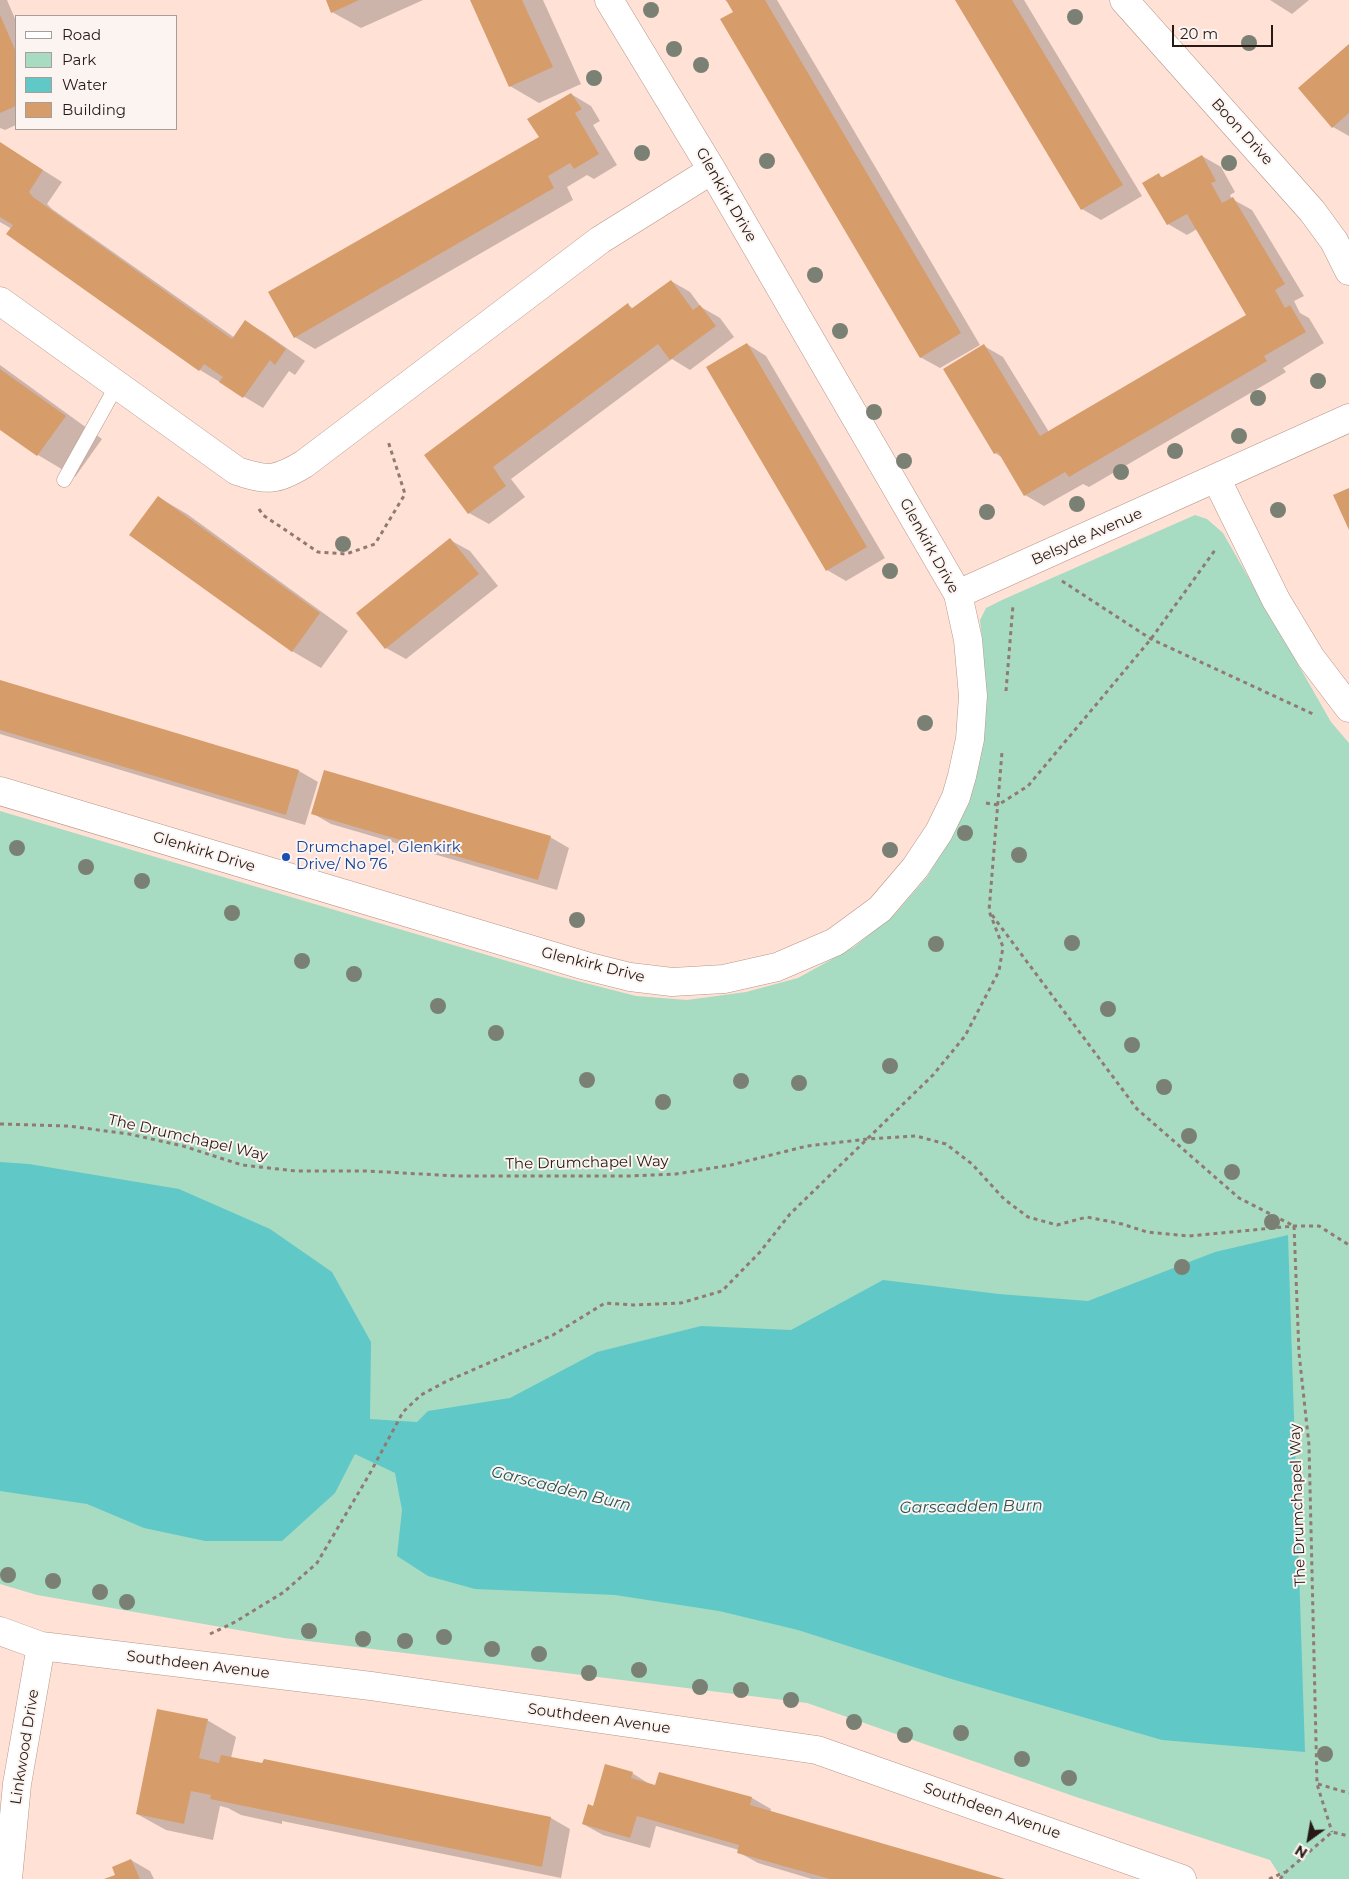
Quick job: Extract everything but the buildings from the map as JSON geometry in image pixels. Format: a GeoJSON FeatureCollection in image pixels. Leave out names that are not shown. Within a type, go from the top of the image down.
{"type":"FeatureCollection","features":[{"type":"Feature","properties":{"kind":"street","name":"Glenkirk Drive"},"geometry":{"type":"LineString","coordinates":[[0,790],[586,966],[630,977],[672,982],[724,979],[776,967],[835,942],[880,910],[915,868],[939,832],[956,797],[970,739],[974,696],[968,640],[958,594],[712,170],[609,0]]}},
{"type":"Feature","properties":{"kind":"street","name":"Boon Drive"},"geometry":{"type":"LineString","coordinates":[[1124,0],[1312,211],[1334,241],[1349,271]]}},
{"type":"Feature","properties":{"kind":"street"},"geometry":{"type":"LineString","coordinates":[[0,300],[237,471],[262,478],[285,475],[304,464],[600,240],[712,170]]}},
{"type":"Feature","properties":{"kind":"street","name":"Belsyde Avenue"},"geometry":{"type":"LineString","coordinates":[[958,594],[1349,418]]}},
{"type":"Feature","properties":{"kind":"street"},"geometry":{"type":"LineString","coordinates":[[1216,478],[1276,600],[1311,658],[1349,708]]}},
{"type":"Feature","properties":{"kind":"street","name":"Southdeen Avenue"},"geometry":{"type":"LineString","coordinates":[[0,1632],[41,1646],[371,1686],[817,1750],[1182,1879]]}},
{"type":"Feature","properties":{"kind":"street","name":"Linkwood Drive"},"geometry":{"type":"LineString","coordinates":[[8,1879],[8,1782],[41,1646]]}},
{"type":"Feature","properties":{"kind":"lane"},"geometry":{"type":"LineString","coordinates":[[64,480],[117,384]]}},
{"type":"Feature","properties":{"kind":"path"},"geometry":{"type":"LineString","coordinates":[[250,475],[256,505],[263,515],[318,552],[346,554],[375,544],[405,494],[378,408]]}},
{"type":"Feature","properties":{"kind":"path"},"geometry":{"type":"LineString","coordinates":[[956,797],[998,805],[1028,786],[1152,639],[1236,521]]}},
{"type":"Feature","properties":{"kind":"path"},"geometry":{"type":"LineString","coordinates":[[1032,562],[1152,639],[1322,718]]}},
{"type":"Feature","properties":{"kind":"path"},"geometry":{"type":"LineString","coordinates":[[208,1635],[235,1622],[284,1592],[317,1563],[369,1475],[403,1412],[420,1395],[445,1382],[553,1335],[605,1303],[633,1305],[680,1303],[722,1291],[760,1252],[790,1214],[933,1076],[965,1036],[999,971],[1003,947],[989,911],[1137,1109],[1239,1198],[1294,1226]]}},
{"type":"Feature","properties":{"kind":"path","name":"The Drumchapel Way"},"geometry":{"type":"LineString","coordinates":[[0,1124],[68,1126],[129,1134],[184,1146],[242,1165],[288,1170],[367,1171],[458,1176],[629,1176],[676,1174],[731,1165],[806,1146],[868,1138],[916,1136],[946,1144],[972,1164],[1004,1198],[1028,1217],[1057,1225],[1087,1217],[1122,1224],[1147,1232],[1190,1236],[1294,1226],[1320,1226],[1349,1245]]}},
{"type":"Feature","properties":{"kind":"path","name":"The Drumchapel Way"},"geometry":{"type":"LineString","coordinates":[[1294,1226],[1299,1353],[1310,1445],[1317,1784],[1332,1832]]}},
{"type":"Feature","properties":{"kind":"path"},"geometry":{"type":"LineString","coordinates":[[1317,1784],[1349,1793]]}},
{"type":"Feature","properties":{"kind":"path"},"geometry":{"type":"LineString","coordinates":[[1280,1879],[1332,1832],[1349,1836]]}},
{"type":"Feature","properties":{"kind":"path"},"geometry":{"type":"LineString","coordinates":[[1269,1879],[1287,1871]]}},
{"type":"Feature","properties":{"kind":"green space"},"geometry":{"type":"Polygon","coordinates":[[[1195,515],[1207,519],[1223,533],[1331,722],[1349,743],[1349,1879],[1282,1879],[1270,1860],[1076,1797],[807,1703],[284,1638],[37,1595],[0,1584],[0,811],[558,976],[636,996],[687,1000],[746,992],[798,978],[854,947],[895,914],[927,877],[952,836],[980,758],[984,659],[980,620],[986,608],[1195,515]]]}},
{"type":"Feature","properties":{"kind":"water","name":"Garscadden Burn"},"geometry":{"type":"Polygon","coordinates":[[[0,1162],[29,1164],[179,1189],[270,1229],[332,1272],[371,1342],[370,1419],[417,1422],[428,1411],[510,1398],[597,1352],[701,1326],[791,1330],[883,1280],[999,1294],[1088,1301],[1215,1252],[1288,1235],[1305,1752],[1162,1740],[948,1678],[798,1630],[719,1611],[615,1595],[475,1589],[428,1576],[397,1556],[402,1510],[395,1473],[355,1454],[335,1493],[282,1541],[205,1541],[144,1528],[87,1504],[0,1491],[0,1162]]]}},
{"type":"Feature","properties":{"kind":"place","name":"Drumchapel, Glenkirk Drive/ No 76"},"geometry":{"type":"Point","coordinates":[286,857]}}]}
